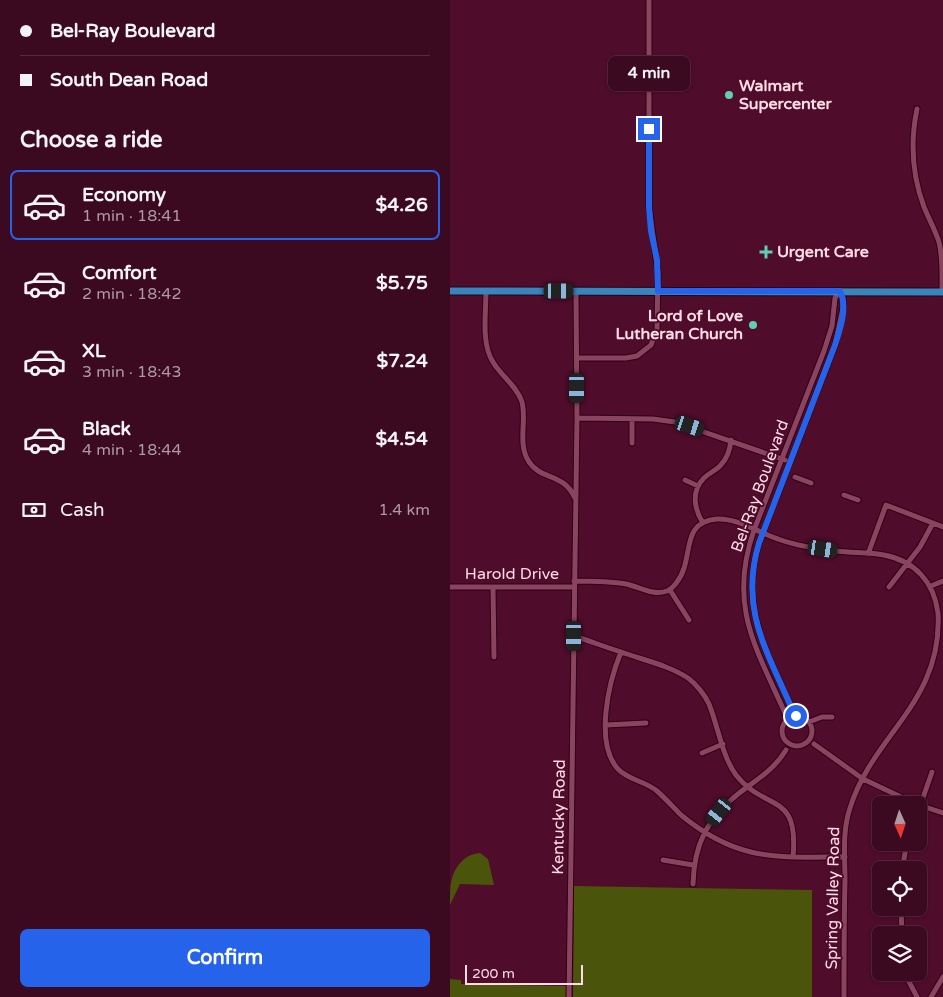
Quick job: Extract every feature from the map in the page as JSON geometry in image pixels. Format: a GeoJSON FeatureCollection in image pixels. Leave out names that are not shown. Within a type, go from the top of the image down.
{"type":"FeatureCollection","features":[{"type":"Feature","properties":{"kind":"main road"},"geometry":{"type":"LineString","coordinates":[[450,291],[943,292]]}},
{"type":"Feature","properties":{"kind":"street"},"geometry":{"type":"LineString","coordinates":[[577,358],[626,358],[637,356],[647,349],[654,340],[657,329],[657,260],[651,231],[649,207],[649,0]]}},
{"type":"Feature","properties":{"kind":"street"},"geometry":{"type":"LineString","coordinates":[[917,109],[914,123],[912,159],[920,196],[936,232],[941,253],[943,292]]}},
{"type":"Feature","properties":{"kind":"street"},"geometry":{"type":"LineString","coordinates":[[486,291],[486,346],[492,362],[521,398],[524,410],[524,448],[526,458],[536,469],[562,481],[570,490],[576,502]]}},
{"type":"Feature","properties":{"kind":"street","name":"Kentucky Road"},"geometry":{"type":"LineString","coordinates":[[569,997],[577,418],[576,291]]}},
{"type":"Feature","properties":{"kind":"street","name":"Bel-Ray Boulevard"},"geometry":{"type":"LineString","coordinates":[[786,750],[782,728],[786,720],[785,713],[755,644],[748,622],[744,602],[744,572],[746,556],[754,530],[830,334],[835,298],[840,291]]}},
{"type":"Feature","properties":{"kind":"street","name":"Bel-Ray Boulevard"},"geometry":{"type":"LineString","coordinates":[[809,722],[796,715],[792,709],[764,644],[756,621],[752,598],[752,576],[755,556],[762,533],[838,336],[843,303],[840,291]]}},
{"type":"Feature","properties":{"kind":"street"},"geometry":{"type":"LineString","coordinates":[[830,334],[838,336]]}},
{"type":"Feature","properties":{"kind":"street"},"geometry":{"type":"LineString","coordinates":[[809,389],[817,392]]}},
{"type":"Feature","properties":{"kind":"street"},"geometry":{"type":"LineString","coordinates":[[577,418],[653,419],[675,422],[790,462]]}},
{"type":"Feature","properties":{"kind":"street"},"geometry":{"type":"LineString","coordinates":[[632,420],[632,443]]}},
{"type":"Feature","properties":{"kind":"street"},"geometry":{"type":"LineString","coordinates":[[574,584],[606,581],[627,584],[656,593],[670,590],[679,580],[686,566],[692,534],[703,523],[695,504],[698,486],[705,477],[724,461],[731,440]]}},
{"type":"Feature","properties":{"kind":"street"},"geometry":{"type":"LineString","coordinates":[[795,477],[811,483]]}},
{"type":"Feature","properties":{"kind":"street"},"geometry":{"type":"LineString","coordinates":[[570,490],[576,480]]}},
{"type":"Feature","properties":{"kind":"street"},"geometry":{"type":"LineString","coordinates":[[685,480],[698,486]]}},
{"type":"Feature","properties":{"kind":"street"},"geometry":{"type":"LineString","coordinates":[[570,490],[576,486]]}},
{"type":"Feature","properties":{"kind":"street"},"geometry":{"type":"LineString","coordinates":[[844,495],[858,500]]}},
{"type":"Feature","properties":{"kind":"street"},"geometry":{"type":"LineString","coordinates":[[868,554],[886,505],[943,527]]}},
{"type":"Feature","properties":{"kind":"street","name":"Spring Valley Road"},"geometry":{"type":"LineString","coordinates":[[703,523],[722,519],[735,522],[778,540],[810,548],[884,555],[908,564],[919,572],[935,596],[941,619],[940,639],[928,685],[863,780],[853,799],[847,818],[845,835],[844,997]]}},
{"type":"Feature","properties":{"kind":"street"},"geometry":{"type":"LineString","coordinates":[[889,587],[920,547],[933,523]]}},
{"type":"Feature","properties":{"kind":"street"},"geometry":{"type":"LineString","coordinates":[[930,586],[943,581]]}},
{"type":"Feature","properties":{"kind":"street","name":"Harold Drive"},"geometry":{"type":"LineString","coordinates":[[450,587],[574,584]]}},
{"type":"Feature","properties":{"kind":"street"},"geometry":{"type":"LineString","coordinates":[[493,587],[494,657]]}},
{"type":"Feature","properties":{"kind":"street"},"geometry":{"type":"LineString","coordinates":[[670,590],[689,620]]}},
{"type":"Feature","properties":{"kind":"street"},"geometry":{"type":"LineString","coordinates":[[748,622],[756,621]]}},
{"type":"Feature","properties":{"kind":"street"},"geometry":{"type":"LineString","coordinates":[[574,636],[658,664],[693,682],[708,702],[732,769],[749,787],[782,807],[789,814],[793,830],[793,857]]}},
{"type":"Feature","properties":{"kind":"street"},"geometry":{"type":"LineString","coordinates":[[621,652],[609,688],[606,724],[606,745],[618,769],[627,776],[639,779],[653,788],[682,815],[723,843],[766,856],[845,857]]}},
{"type":"Feature","properties":{"kind":"street"},"geometry":{"type":"LineString","coordinates":[[786,720],[799,716]]}},
{"type":"Feature","properties":{"kind":"street"},"geometry":{"type":"LineString","coordinates":[[814,744],[809,722],[832,717]]}},
{"type":"Feature","properties":{"kind":"street"},"geometry":{"type":"LineString","coordinates":[[606,724],[646,723]]}},
{"type":"Feature","properties":{"kind":"street"},"geometry":{"type":"LineString","coordinates":[[806,744],[812,735]]}},
{"type":"Feature","properties":{"kind":"street"},"geometry":{"type":"LineString","coordinates":[[784,739],[789,744],[795,746]]}},
{"type":"Feature","properties":{"kind":"street"},"geometry":{"type":"LineString","coordinates":[[702,753],[723,744]]}},
{"type":"Feature","properties":{"kind":"street"},"geometry":{"type":"LineString","coordinates":[[693,884],[694,865],[698,848],[706,831],[719,812],[774,767],[786,750],[795,746],[814,744],[863,780],[897,796]]}},
{"type":"Feature","properties":{"kind":"street"},"geometry":{"type":"LineString","coordinates":[[923,796],[932,772]]}},
{"type":"Feature","properties":{"kind":"street"},"geometry":{"type":"LineString","coordinates":[[928,809],[943,813]]}},
{"type":"Feature","properties":{"kind":"street"},"geometry":{"type":"LineString","coordinates":[[664,860],[694,865]]}},
{"type":"Feature","properties":{"kind":"street"},"geometry":{"type":"LineString","coordinates":[[931,997],[943,977]]}},
{"type":"Feature","properties":{"kind":"street"},"geometry":{"type":"LineString","coordinates":[[908,981],[916,997]]}},
{"type":"Feature","properties":{"kind":"green space"},"geometry":{"type":"Polygon","coordinates":[[[480,853],[488,859],[494,885],[460,884],[450,905],[451,886],[455,871],[466,858],[480,853]]]}},
{"type":"Feature","properties":{"kind":"green space"},"geometry":{"type":"Polygon","coordinates":[[[574,886],[812,890],[812,997],[573,997],[574,886]]]}},
{"type":"Feature","properties":{"kind":"green space"},"geometry":{"type":"Polygon","coordinates":[[[450,979],[461,980],[461,984],[566,986],[566,997],[450,997],[450,979]]]}},
{"type":"Feature","properties":{"kind":"place","name":"Walmart Supercenter"},"geometry":{"type":"Point","coordinates":[729,95]}},
{"type":"Feature","properties":{"kind":"place","name":"Urgent Care"},"geometry":{"type":"Point","coordinates":[766,252]}},
{"type":"Feature","properties":{"kind":"place","name":"Lord of Love Lutheran Church"},"geometry":{"type":"Point","coordinates":[753,325]}},
{"type":"Feature","properties":{"kind":"route"},"geometry":{"type":"LineString","coordinates":[[649,129],[649,207],[651,231],[657,260],[658,291],[840,291],[843,298],[841,324],[835,345],[759,543],[752,576],[753,610],[756,621],[792,709],[799,716],[796,716]]}}]}
